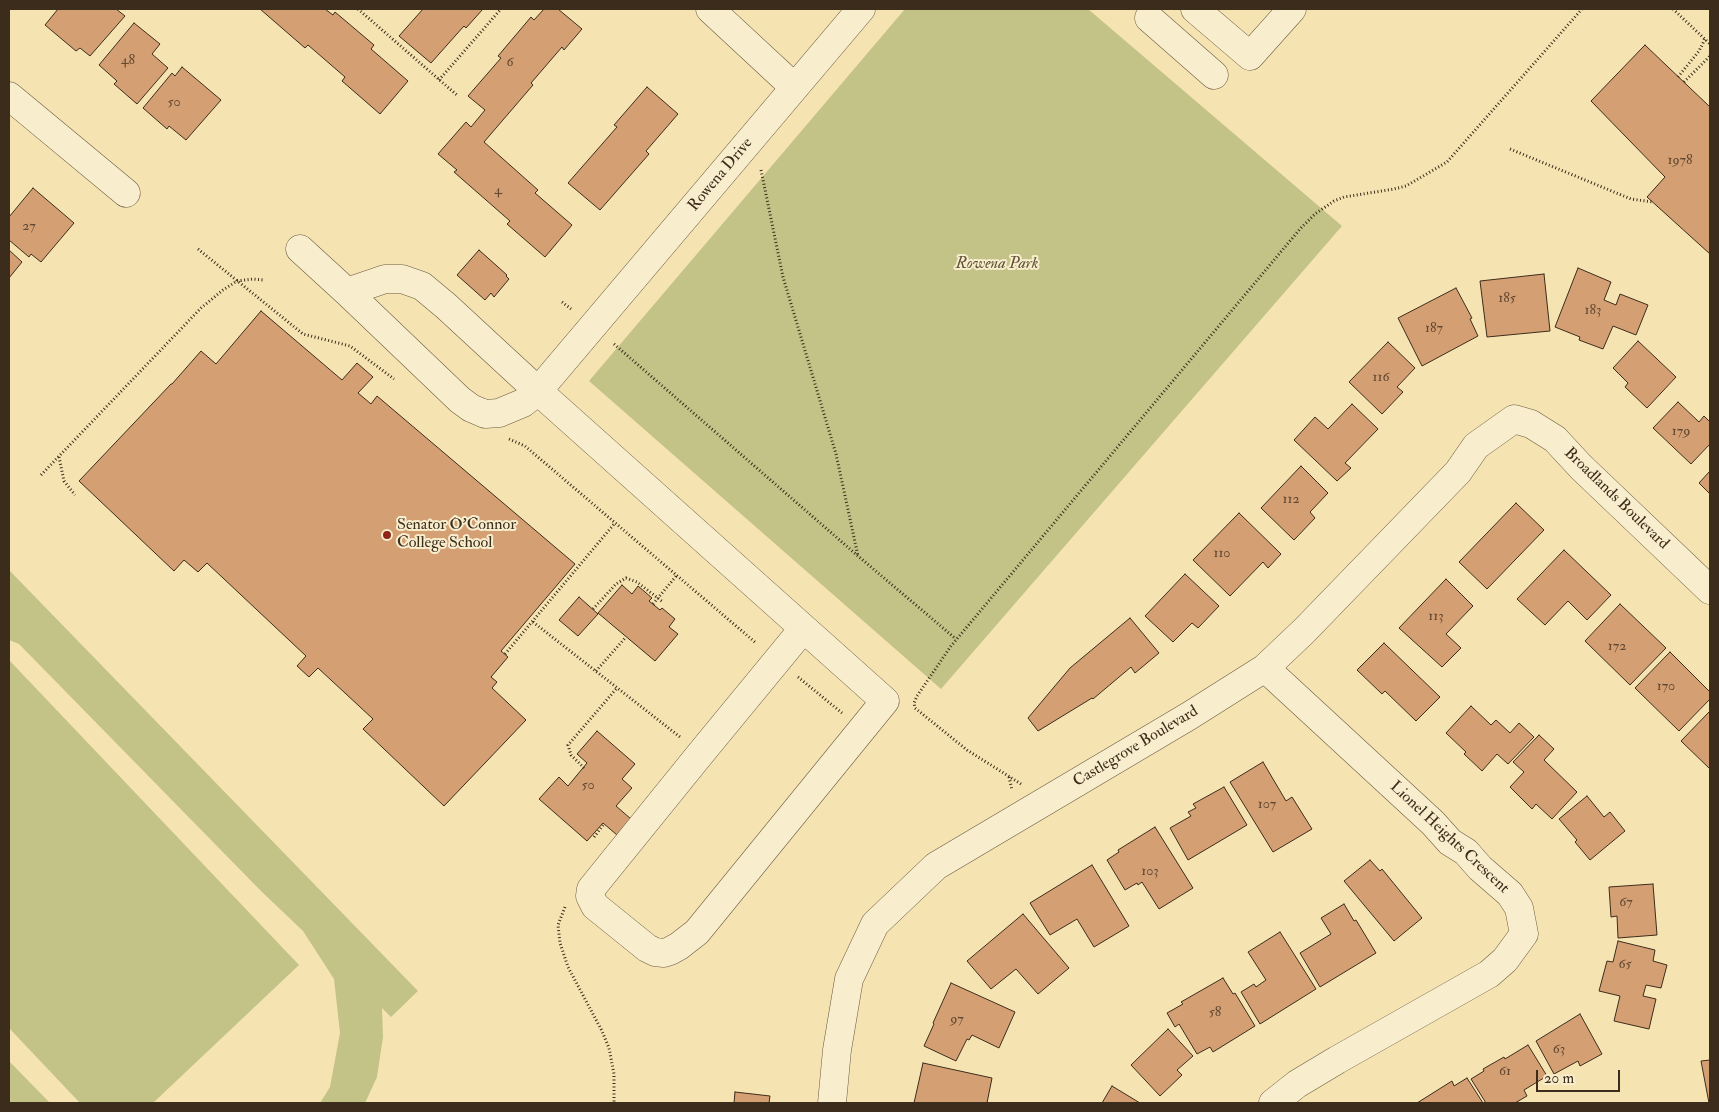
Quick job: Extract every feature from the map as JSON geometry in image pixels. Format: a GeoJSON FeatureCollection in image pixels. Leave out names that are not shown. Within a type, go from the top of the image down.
{"type":"FeatureCollection","features":[{"type":"Feature","properties":{"kind":"street"},"geometry":{"type":"LineString","coordinates":[[710,9],[794,87]]}},
{"type":"Feature","properties":{"kind":"street","name":"Rowena Drive"},"geometry":{"type":"LineString","coordinates":[[300,249],[460,400],[471,408],[485,414],[499,413],[523,403],[538,391],[587,334],[861,9]]}},
{"type":"Feature","properties":{"kind":"street"},"geometry":{"type":"LineString","coordinates":[[1177,43],[1198,11],[1250,56],[1292,9]]}},
{"type":"Feature","properties":{"kind":"street"},"geometry":{"type":"LineString","coordinates":[[1150,18],[1214,75]]}},
{"type":"Feature","properties":{"kind":"street"},"geometry":{"type":"LineString","coordinates":[[9,96],[126,193]]}},
{"type":"Feature","properties":{"kind":"street"},"geometry":{"type":"LineString","coordinates":[[347,292],[385,280],[402,279],[422,286],[884,701],[697,932],[670,951],[664,953],[655,952],[600,911],[592,902],[590,891],[596,881],[803,629]]}},
{"type":"Feature","properties":{"kind":"street","name":"Broadlands Boulevard"},"geometry":{"type":"LineString","coordinates":[[1514,419],[1531,424],[1555,439],[1581,467],[1710,590]]}},
{"type":"Feature","properties":{"kind":"street","name":"Castlegrove Boulevard"},"geometry":{"type":"LineString","coordinates":[[832,1103],[837,1050],[849,979],[875,924],[936,866],[1265,668],[1304,631],[1458,472],[1476,446],[1514,419]]}},
{"type":"Feature","properties":{"kind":"street","name":"Lionel Heights Crescent"},"geometry":{"type":"LineString","coordinates":[[1265,668],[1433,823],[1450,842],[1466,852],[1480,868],[1510,894],[1519,908],[1524,934],[1506,960],[1490,974],[1297,1084],[1273,1103]]}},
{"type":"Feature","properties":{"kind":"path"},"geometry":{"type":"LineString","coordinates":[[358,9],[458,96]]}},
{"type":"Feature","properties":{"kind":"path"},"geometry":{"type":"LineString","coordinates":[[440,80],[501,9]]}},
{"type":"Feature","properties":{"kind":"path"},"geometry":{"type":"LineString","coordinates":[[1046,801],[969,752],[915,708],[914,703],[917,696],[956,639],[1287,244],[1315,214],[1344,197],[1406,186],[1447,162],[1582,9]]}},
{"type":"Feature","properties":{"kind":"path"},"geometry":{"type":"LineString","coordinates":[[1673,9],[1710,44]]}},
{"type":"Feature","properties":{"kind":"path"},"geometry":{"type":"LineString","coordinates":[[1678,77],[1699,51],[1705,39]]}},
{"type":"Feature","properties":{"kind":"path"},"geometry":{"type":"LineString","coordinates":[[1684,82],[1710,56]]}},
{"type":"Feature","properties":{"kind":"path"},"geometry":{"type":"LineString","coordinates":[[752,138],[762,175],[783,277],[832,440],[858,556]]}},
{"type":"Feature","properties":{"kind":"path"},"geometry":{"type":"LineString","coordinates":[[1510,149],[1630,199],[1653,202]]}},
{"type":"Feature","properties":{"kind":"path"},"geometry":{"type":"LineString","coordinates":[[198,249],[303,334],[314,338],[341,342],[350,346],[398,382]]}},
{"type":"Feature","properties":{"kind":"path"},"geometry":{"type":"LineString","coordinates":[[41,474],[189,319],[238,281],[263,280]]}},
{"type":"Feature","properties":{"kind":"path"},"geometry":{"type":"LineString","coordinates":[[562,302],[587,334],[858,556],[956,639]]}},
{"type":"Feature","properties":{"kind":"path"},"geometry":{"type":"LineString","coordinates":[[506,438],[525,446],[777,661],[862,729]]}},
{"type":"Feature","properties":{"kind":"path"},"geometry":{"type":"LineString","coordinates":[[59,456],[64,481],[75,495]]}},
{"type":"Feature","properties":{"kind":"path"},"geometry":{"type":"LineString","coordinates":[[505,654],[615,523]]}},
{"type":"Feature","properties":{"kind":"path"},"geometry":{"type":"LineString","coordinates":[[652,604],[677,575]]}},
{"type":"Feature","properties":{"kind":"path"},"geometry":{"type":"LineString","coordinates":[[593,609],[613,588],[625,579],[637,582],[663,602]]}},
{"type":"Feature","properties":{"kind":"path"},"geometry":{"type":"LineString","coordinates":[[533,622],[701,753]]}},
{"type":"Feature","properties":{"kind":"path"},"geometry":{"type":"LineString","coordinates":[[596,671],[626,637]]}},
{"type":"Feature","properties":{"kind":"path"},"geometry":{"type":"LineString","coordinates":[[584,768],[571,755],[568,745],[617,688]]}},
{"type":"Feature","properties":{"kind":"path"},"geometry":{"type":"LineString","coordinates":[[590,844],[604,824]]}},
{"type":"Feature","properties":{"kind":"path"},"geometry":{"type":"LineString","coordinates":[[567,903],[558,925],[560,943],[568,967],[607,1042],[614,1074],[614,1103]]}},
{"type":"Feature","properties":{"kind":"green space","name":"Rowena Park"},"geometry":{"type":"Polygon","coordinates":[[[905,9],[1088,9],[1342,226],[941,689],[589,381],[905,9]]]}},
{"type":"Feature","properties":{"kind":"green space"},"geometry":{"type":"Polygon","coordinates":[[[9,570],[418,991],[391,1017],[382,1008],[383,1037],[377,1077],[365,1103],[320,1103],[330,1087],[340,1033],[334,979],[303,931],[261,891],[19,644],[9,640],[9,570]]]}},
{"type":"Feature","properties":{"kind":"green space"},"geometry":{"type":"Polygon","coordinates":[[[9,660],[299,965],[153,1103],[80,1103],[9,1028],[9,660]]]}},
{"type":"Feature","properties":{"kind":"green space"},"geometry":{"type":"Polygon","coordinates":[[[9,1061],[50,1103],[9,1103],[9,1061]]]}},
{"type":"Feature","properties":{"kind":"building"},"geometry":{"type":"Polygon","coordinates":[[[58,9],[116,9],[125,16],[90,56],[80,48],[76,51],[45,25],[58,9]]]}},
{"type":"Feature","properties":{"kind":"building"},"geometry":{"type":"Polygon","coordinates":[[[260,9],[325,9],[333,15],[335,12],[374,45],[371,49],[408,81],[380,114],[342,81],[345,77],[308,45],[305,48],[260,9]]]}},
{"type":"Feature","properties":{"kind":"building"},"geometry":{"type":"Polygon","coordinates":[[[423,9],[483,9],[466,28],[464,26],[431,63],[399,36],[423,9]]]}},
{"type":"Feature","properties":{"kind":"building"},"geometry":{"type":"Polygon","coordinates":[[[544,9],[558,9],[582,29],[564,50],[562,47],[531,83],[533,85],[484,142],[538,190],[535,193],[572,225],[545,257],[507,224],[510,221],[454,172],[457,170],[438,154],[466,122],[471,127],[485,110],[468,96],[501,58],[498,56],[531,17],[534,20],[544,9]]]}},
{"type":"Feature","properties":{"kind":"building"},"geometry":{"type":"Polygon","coordinates":[[[134,23],[160,44],[152,54],[168,68],[137,104],[114,84],[117,81],[99,65],[134,23]]]}},
{"type":"Feature","properties":{"kind":"building"},"geometry":{"type":"Polygon","coordinates":[[[1645,45],[1710,107],[1710,254],[1647,197],[1665,177],[1591,101],[1645,45]]]}},
{"type":"Feature","properties":{"kind":"building"},"geometry":{"type":"Polygon","coordinates":[[[182,67],[221,100],[186,140],[169,126],[167,129],[143,108],[172,73],[175,76],[182,67]]]}},
{"type":"Feature","properties":{"kind":"building"},"geometry":{"type":"Polygon","coordinates":[[[647,87],[678,114],[646,151],[649,154],[600,210],[568,183],[617,127],[614,125],[647,87]]]}},
{"type":"Feature","properties":{"kind":"building"},"geometry":{"type":"Polygon","coordinates":[[[33,188],[74,223],[41,262],[31,254],[29,257],[9,240],[9,217],[33,188]]]}},
{"type":"Feature","properties":{"kind":"building"},"geometry":{"type":"Polygon","coordinates":[[[9,250],[22,262],[9,278],[9,250]]]}},
{"type":"Feature","properties":{"kind":"building"},"geometry":{"type":"Polygon","coordinates":[[[479,250],[509,279],[494,297],[491,293],[485,300],[457,275],[479,250]]]}},
{"type":"Feature","properties":{"kind":"building"},"geometry":{"type":"Polygon","coordinates":[[[1578,268],[1611,282],[1604,300],[1616,305],[1620,294],[1648,305],[1636,335],[1613,326],[1603,349],[1579,340],[1580,337],[1555,327],[1578,268]]]}},
{"type":"Feature","properties":{"kind":"building"},"geometry":{"type":"Polygon","coordinates":[[[1544,274],[1550,331],[1487,337],[1480,281],[1544,274]]]}},
{"type":"Feature","properties":{"kind":"building"},"geometry":{"type":"Polygon","coordinates":[[[1456,288],[1472,318],[1470,319],[1478,336],[1422,366],[1398,318],[1456,288]]]}},
{"type":"Feature","properties":{"kind":"building"},"geometry":{"type":"Polygon","coordinates":[[[261,311],[342,380],[357,363],[373,377],[358,393],[371,404],[377,396],[575,564],[501,651],[508,657],[491,677],[497,682],[492,688],[526,720],[444,806],[363,729],[373,719],[318,668],[309,677],[297,666],[306,656],[207,563],[198,572],[184,560],[174,571],[79,481],[201,351],[216,364],[261,311]]]}},
{"type":"Feature","properties":{"kind":"building"},"geometry":{"type":"Polygon","coordinates":[[[1638,341],[1676,377],[1647,408],[1625,387],[1628,383],[1613,368],[1638,341]]]}},
{"type":"Feature","properties":{"kind":"building"},"geometry":{"type":"Polygon","coordinates":[[[1388,342],[1415,368],[1397,387],[1403,392],[1382,414],[1349,382],[1388,342]]]}},
{"type":"Feature","properties":{"kind":"building"},"geometry":{"type":"Polygon","coordinates":[[[1678,402],[1699,422],[1704,416],[1710,422],[1710,444],[1691,464],[1653,428],[1678,402]]]}},
{"type":"Feature","properties":{"kind":"building"},"geometry":{"type":"Polygon","coordinates":[[[1352,404],[1378,429],[1345,463],[1351,468],[1337,481],[1294,440],[1315,417],[1328,429],[1352,404]]]}},
{"type":"Feature","properties":{"kind":"building"},"geometry":{"type":"Polygon","coordinates":[[[1301,466],[1328,493],[1310,512],[1315,518],[1294,540],[1261,508],[1301,466]]]}},
{"type":"Feature","properties":{"kind":"building"},"geometry":{"type":"Polygon","coordinates":[[[1710,471],[1710,494],[1699,483],[1710,471]]]}},
{"type":"Feature","properties":{"kind":"building"},"geometry":{"type":"Polygon","coordinates":[[[1516,503],[1544,530],[1487,589],[1459,562],[1516,503]]]}},
{"type":"Feature","properties":{"kind":"building"},"geometry":{"type":"Polygon","coordinates":[[[1239,513],[1281,554],[1268,568],[1263,562],[1230,596],[1193,560],[1239,513]]]}},
{"type":"Feature","properties":{"kind":"building"},"geometry":{"type":"Polygon","coordinates":[[[1564,550],[1611,595],[1587,620],[1568,601],[1545,625],[1517,599],[1564,550]]]}},
{"type":"Feature","properties":{"kind":"building"},"geometry":{"type":"Polygon","coordinates":[[[1185,574],[1219,606],[1198,628],[1192,623],[1173,642],[1145,616],[1185,574]]]}},
{"type":"Feature","properties":{"kind":"building"},"geometry":{"type":"Polygon","coordinates":[[[1446,579],[1473,606],[1446,634],[1461,648],[1442,667],[1399,628],[1446,579]]]}},
{"type":"Feature","properties":{"kind":"building"},"geometry":{"type":"Polygon","coordinates":[[[622,585],[632,594],[638,586],[652,598],[649,601],[660,610],[662,608],[675,619],[669,627],[678,634],[655,661],[598,613],[622,585]]]}},
{"type":"Feature","properties":{"kind":"building"},"geometry":{"type":"Polygon","coordinates":[[[579,597],[598,614],[578,636],[559,620],[579,597]]]}},
{"type":"Feature","properties":{"kind":"building"},"geometry":{"type":"Polygon","coordinates":[[[1620,604],[1666,648],[1630,685],[1585,641],[1620,604]]]}},
{"type":"Feature","properties":{"kind":"building"},"geometry":{"type":"Polygon","coordinates":[[[1130,618],[1159,653],[1135,673],[1131,667],[1093,699],[1038,731],[1028,718],[1070,668],[1130,618]]]}},
{"type":"Feature","properties":{"kind":"building"},"geometry":{"type":"Polygon","coordinates":[[[1384,643],[1440,697],[1416,721],[1385,691],[1382,694],[1357,670],[1384,643]]]}},
{"type":"Feature","properties":{"kind":"building"},"geometry":{"type":"Polygon","coordinates":[[[1670,652],[1710,692],[1710,699],[1679,731],[1635,688],[1670,652]]]}},
{"type":"Feature","properties":{"kind":"building"},"geometry":{"type":"Polygon","coordinates":[[[1471,706],[1491,725],[1496,720],[1510,733],[1519,723],[1534,737],[1508,764],[1497,754],[1482,771],[1446,733],[1471,706]]]}},
{"type":"Feature","properties":{"kind":"building"},"geometry":{"type":"Polygon","coordinates":[[[1710,711],[1710,769],[1681,741],[1710,711]]]}},
{"type":"Feature","properties":{"kind":"building"},"geometry":{"type":"Polygon","coordinates":[[[597,731],[635,764],[622,779],[632,788],[616,806],[631,819],[617,835],[603,823],[587,841],[539,799],[559,777],[568,786],[587,763],[577,754],[597,731]]]}},
{"type":"Feature","properties":{"kind":"building"},"geometry":{"type":"Polygon","coordinates":[[[1539,735],[1554,749],[1544,760],[1577,792],[1552,819],[1536,804],[1532,809],[1510,787],[1524,772],[1513,762],[1539,735]]]}},
{"type":"Feature","properties":{"kind":"building"},"geometry":{"type":"Polygon","coordinates":[[[1263,762],[1286,801],[1292,797],[1312,829],[1273,852],[1230,782],[1263,762]]]}},
{"type":"Feature","properties":{"kind":"building"},"geometry":{"type":"Polygon","coordinates":[[[1224,787],[1247,825],[1188,860],[1170,828],[1191,816],[1188,812],[1196,808],[1193,804],[1224,787]]]}},
{"type":"Feature","properties":{"kind":"building"},"geometry":{"type":"Polygon","coordinates":[[[1587,796],[1604,817],[1610,812],[1625,831],[1590,860],[1575,842],[1577,840],[1559,819],[1587,796]]]}},
{"type":"Feature","properties":{"kind":"building"},"geometry":{"type":"Polygon","coordinates":[[[1155,827],[1193,888],[1159,909],[1142,882],[1125,890],[1107,860],[1119,852],[1118,850],[1155,827]]]}},
{"type":"Feature","properties":{"kind":"building"},"geometry":{"type":"Polygon","coordinates":[[[1370,860],[1380,871],[1382,869],[1422,918],[1394,941],[1344,881],[1370,860]]]}},
{"type":"Feature","properties":{"kind":"building"},"geometry":{"type":"Polygon","coordinates":[[[1092,865],[1129,926],[1094,947],[1077,919],[1050,935],[1030,903],[1092,865]]]}},
{"type":"Feature","properties":{"kind":"building"},"geometry":{"type":"Polygon","coordinates":[[[1653,884],[1657,935],[1618,938],[1617,916],[1611,917],[1609,887],[1653,884]]]}},
{"type":"Feature","properties":{"kind":"building"},"geometry":{"type":"Polygon","coordinates":[[[1344,904],[1376,953],[1320,987],[1300,953],[1331,934],[1321,918],[1344,904]]]}},
{"type":"Feature","properties":{"kind":"building"},"geometry":{"type":"Polygon","coordinates":[[[1023,914],[1069,968],[1038,994],[1016,969],[991,989],[967,961],[1023,914]]]}},
{"type":"Feature","properties":{"kind":"building"},"geometry":{"type":"Polygon","coordinates":[[[1280,932],[1316,989],[1260,1024],[1241,992],[1254,984],[1256,987],[1266,980],[1248,952],[1280,932]]]}},
{"type":"Feature","properties":{"kind":"building"},"geometry":{"type":"Polygon","coordinates":[[[1618,941],[1655,950],[1653,961],[1667,965],[1661,988],[1646,985],[1643,996],[1656,999],[1649,1029],[1614,1021],[1620,996],[1599,991],[1607,961],[1613,962],[1618,941]]]}},
{"type":"Feature","properties":{"kind":"building"},"geometry":{"type":"Polygon","coordinates":[[[1223,978],[1233,994],[1235,993],[1255,1026],[1213,1052],[1210,1047],[1197,1054],[1179,1024],[1175,1027],[1167,1013],[1183,1004],[1181,1002],[1223,978]]]}},
{"type":"Feature","properties":{"kind":"building"},"geometry":{"type":"Polygon","coordinates":[[[951,983],[1015,1012],[999,1048],[972,1035],[969,1040],[967,1039],[956,1061],[924,1046],[951,983]]]}},
{"type":"Feature","properties":{"kind":"building"},"geometry":{"type":"Polygon","coordinates":[[[1580,1014],[1602,1054],[1580,1066],[1578,1061],[1554,1074],[1536,1041],[1580,1014]]]}},
{"type":"Feature","properties":{"kind":"building"},"geometry":{"type":"Polygon","coordinates":[[[1168,1029],[1193,1056],[1177,1070],[1182,1075],[1160,1096],[1131,1065],[1168,1029]]]}},
{"type":"Feature","properties":{"kind":"building"},"geometry":{"type":"Polygon","coordinates":[[[1528,1045],[1547,1076],[1524,1090],[1527,1096],[1515,1103],[1486,1103],[1471,1079],[1484,1071],[1483,1069],[1504,1057],[1505,1059],[1528,1045]]]}},
{"type":"Feature","properties":{"kind":"building"},"geometry":{"type":"Polygon","coordinates":[[[1710,1060],[1710,1103],[1709,1103],[1701,1061],[1710,1060]]]}},
{"type":"Feature","properties":{"kind":"building"},"geometry":{"type":"Polygon","coordinates":[[[923,1063],[992,1078],[987,1103],[914,1103],[923,1063]]]}},
{"type":"Feature","properties":{"kind":"building"},"geometry":{"type":"Polygon","coordinates":[[[1467,1078],[1483,1103],[1417,1103],[1452,1081],[1454,1086],[1467,1078]]]}},
{"type":"Feature","properties":{"kind":"building"},"geometry":{"type":"Polygon","coordinates":[[[1112,1086],[1140,1103],[1102,1103],[1112,1086]]]}},
{"type":"Feature","properties":{"kind":"building"},"geometry":{"type":"Polygon","coordinates":[[[735,1092],[770,1096],[769,1103],[734,1103],[735,1092]]]}},
{"type":"Feature","properties":{"kind":"place","name":"Senator O'Connor College School"},"geometry":{"type":"Point","coordinates":[387,535]}}]}
